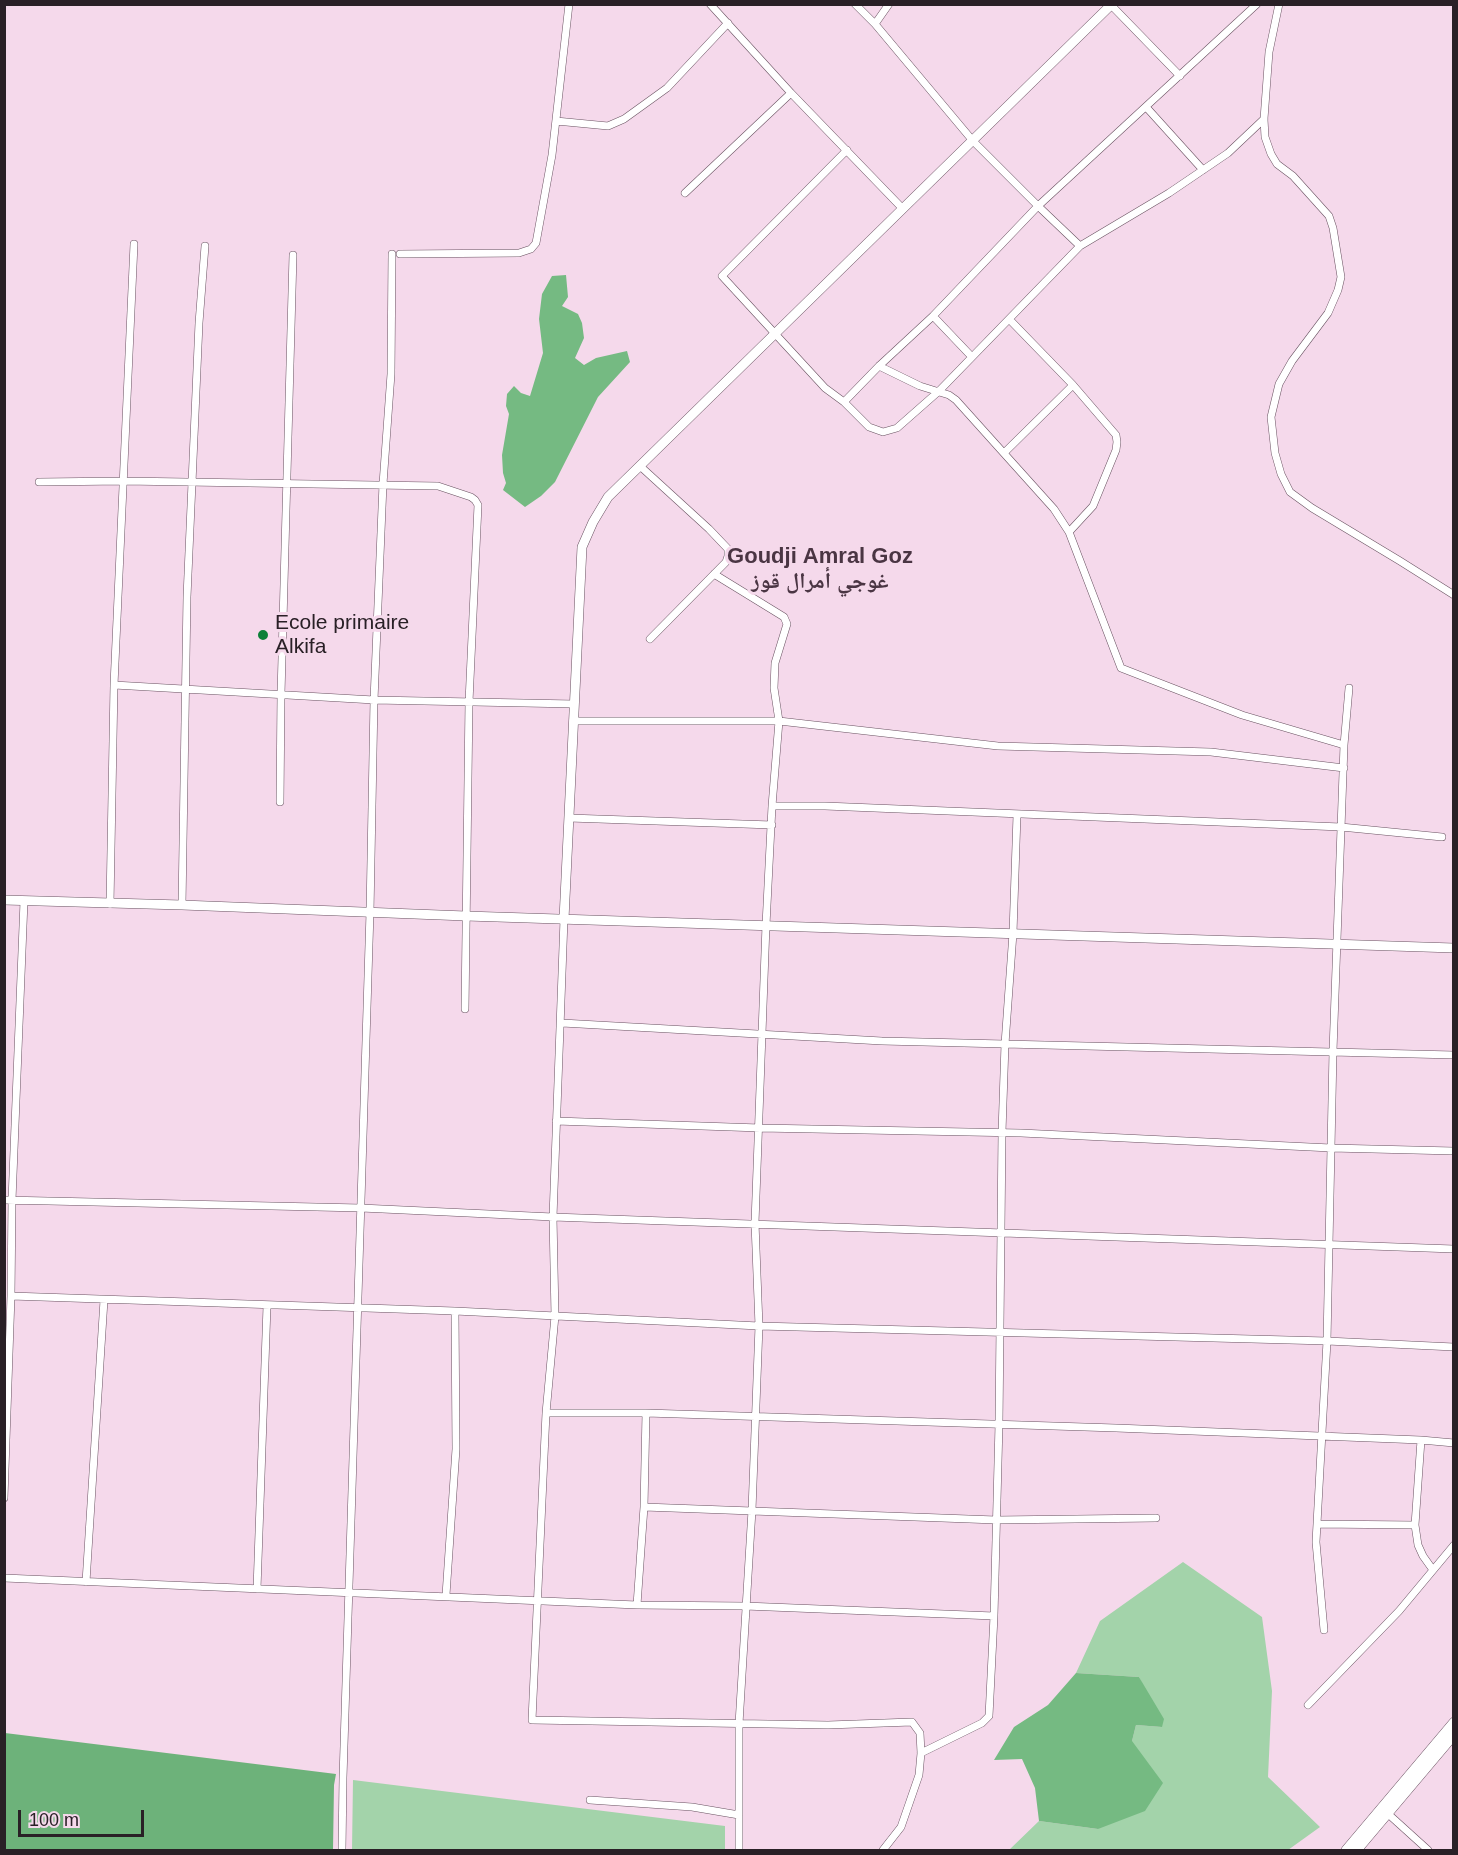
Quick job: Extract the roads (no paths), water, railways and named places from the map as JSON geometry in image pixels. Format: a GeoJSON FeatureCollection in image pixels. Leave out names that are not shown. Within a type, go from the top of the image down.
{"type":"FeatureCollection","features":[{"type":"Feature","properties":{"kind":"street"},"geometry":{"type":"LineString","coordinates":[[342,1851],[370,912],[374,700],[396,254],[519,253],[531,249],[536,243],[556,121],[569,4]]}},
{"type":"Feature","properties":{"kind":"street"},"geometry":{"type":"LineString","coordinates":[[710,4],[791,93],[903,209]]}},
{"type":"Feature","properties":{"kind":"street"},"geometry":{"type":"LineString","coordinates":[[855,4],[875,24],[973,141],[1080,246]]}},
{"type":"Feature","properties":{"kind":"street"},"geometry":{"type":"LineString","coordinates":[[875,24],[889,4]]}},
{"type":"Feature","properties":{"kind":"street"},"geometry":{"type":"LineString","coordinates":[[844,402],[933,316],[1038,206],[1147,108],[1257,4]]}},
{"type":"Feature","properties":{"kind":"street"},"geometry":{"type":"LineString","coordinates":[[1279,4],[1269,52],[1264,119],[1265,136],[1277,164],[1293,176],[1329,216],[1341,277],[1328,313],[1292,361],[1279,384],[1271,417],[1275,453],[1281,474],[1290,492],[1312,508],[1454,596]]}},
{"type":"Feature","properties":{"kind":"street"},"geometry":{"type":"LineString","coordinates":[[883,1851],[901,1827],[919,1774],[920,1732],[912,1722],[828,1725],[532,1720],[546,1413],[555,1316],[556,1121],[582,547],[593,522],[608,498],[1112,5],[1180,76]]}},
{"type":"Feature","properties":{"kind":"street"},"geometry":{"type":"LineString","coordinates":[[556,121],[608,126],[624,118],[667,87],[728,23]]}},
{"type":"Feature","properties":{"kind":"street"},"geometry":{"type":"LineString","coordinates":[[685,193],[791,93]]}},
{"type":"Feature","properties":{"kind":"street"},"geometry":{"type":"LineString","coordinates":[[1147,108],[1203,170]]}},
{"type":"Feature","properties":{"kind":"street"},"geometry":{"type":"LineString","coordinates":[[847,150],[722,276],[825,387],[869,427],[883,432],[897,428],[939,391],[1080,246],[1169,193],[1228,153],[1264,119]]}},
{"type":"Feature","properties":{"kind":"street"},"geometry":{"type":"LineString","coordinates":[[110,904],[114,685],[134,244]]}},
{"type":"Feature","properties":{"kind":"street"},"geometry":{"type":"LineString","coordinates":[[182,905],[188,597],[199,323],[205,246]]}},
{"type":"Feature","properties":{"kind":"street"},"geometry":{"type":"LineString","coordinates":[[280,802],[293,255]]}},
{"type":"Feature","properties":{"kind":"street"},"geometry":{"type":"LineString","coordinates":[[933,316],[972,357]]}},
{"type":"Feature","properties":{"kind":"street"},"geometry":{"type":"LineString","coordinates":[[1009,319],[1073,385],[1116,435],[1116,450],[1093,506],[1069,532]]}},
{"type":"Feature","properties":{"kind":"street"},"geometry":{"type":"LineString","coordinates":[[879,366],[956,400],[1054,509],[1069,532],[1121,668],[1242,714],[1344,745]]}},
{"type":"Feature","properties":{"kind":"street"},"geometry":{"type":"LineString","coordinates":[[1004,453],[1073,385]]}},
{"type":"Feature","properties":{"kind":"street"},"geometry":{"type":"LineString","coordinates":[[640,466],[728,549],[726,562],[650,639]]}},
{"type":"Feature","properties":{"kind":"street"},"geometry":{"type":"LineString","coordinates":[[39,482],[124,480],[287,484],[383,483],[438,486],[471,497],[478,505],[469,702],[465,1009]]}},
{"type":"Feature","properties":{"kind":"street"},"geometry":{"type":"LineString","coordinates":[[714,574],[784,617],[787,624],[780,645],[774,688],[779,721],[766,924],[755,1223],[759,1326],[740,1724],[739,1851]]}},
{"type":"Feature","properties":{"kind":"street"},"geometry":{"type":"LineString","coordinates":[[114,685],[374,700],[574,704]]}},
{"type":"Feature","properties":{"kind":"street"},"geometry":{"type":"LineString","coordinates":[[1324,1630],[1316,1542],[1327,1341],[1333,1051],[1344,745],[1349,688]]}},
{"type":"Feature","properties":{"kind":"street"},"geometry":{"type":"LineString","coordinates":[[573,721],[779,721],[998,746],[1211,752],[1344,768]]}},
{"type":"Feature","properties":{"kind":"street"},"geometry":{"type":"LineString","coordinates":[[772,806],[825,806],[1341,827],[1442,837]]}},
{"type":"Feature","properties":{"kind":"street"},"geometry":{"type":"LineString","coordinates":[[921,1753],[982,1723],[988,1716],[994,1616],[999,1424],[1002,1132],[1017,815]]}},
{"type":"Feature","properties":{"kind":"street"},"geometry":{"type":"LineString","coordinates":[[569,818],[771,825]]}},
{"type":"Feature","properties":{"kind":"street"},"geometry":{"type":"LineString","coordinates":[[4,900],[1454,948]]}},
{"type":"Feature","properties":{"kind":"street"},"geometry":{"type":"LineString","coordinates":[[4,1497],[11,1296],[8,1200],[24,901]]}},
{"type":"Feature","properties":{"kind":"street"},"geometry":{"type":"LineString","coordinates":[[562,1023],[882,1041],[1454,1055]]}},
{"type":"Feature","properties":{"kind":"street"},"geometry":{"type":"LineString","coordinates":[[556,1121],[760,1128],[1002,1132],[1331,1148],[1454,1151]]}},
{"type":"Feature","properties":{"kind":"street"},"geometry":{"type":"LineString","coordinates":[[8,1200],[361,1208],[1454,1249]]}},
{"type":"Feature","properties":{"kind":"street"},"geometry":{"type":"LineString","coordinates":[[11,1296],[267,1306],[357,1307],[759,1326],[1327,1341],[1454,1347]]}},
{"type":"Feature","properties":{"kind":"street"},"geometry":{"type":"LineString","coordinates":[[86,1581],[104,1299]]}},
{"type":"Feature","properties":{"kind":"street"},"geometry":{"type":"LineString","coordinates":[[257,1589],[267,1306]]}},
{"type":"Feature","properties":{"kind":"street"},"geometry":{"type":"LineString","coordinates":[[446,1595],[456,1449],[455,1311]]}},
{"type":"Feature","properties":{"kind":"street"},"geometry":{"type":"LineString","coordinates":[[546,1413],[646,1413],[999,1424],[1454,1443]]}},
{"type":"Feature","properties":{"kind":"street"},"geometry":{"type":"LineString","coordinates":[[637,1605],[644,1507],[646,1413]]}},
{"type":"Feature","properties":{"kind":"street"},"geometry":{"type":"LineString","coordinates":[[1421,1440],[1415,1525],[1418,1545],[1433,1570]]}},
{"type":"Feature","properties":{"kind":"street"},"geometry":{"type":"LineString","coordinates":[[644,1507],[996,1520],[1156,1518]]}},
{"type":"Feature","properties":{"kind":"street"},"geometry":{"type":"LineString","coordinates":[[1317,1524],[1415,1525]]}},
{"type":"Feature","properties":{"kind":"street"},"geometry":{"type":"LineString","coordinates":[[1308,1705],[1399,1611],[1454,1545]]}},
{"type":"Feature","properties":{"kind":"street"},"geometry":{"type":"LineString","coordinates":[[4,1578],[446,1595],[637,1605],[745,1606],[994,1616]]}},
{"type":"Feature","properties":{"kind":"street"},"geometry":{"type":"LineString","coordinates":[[1357,1851],[1384,1811],[1454,1722]]}},
{"type":"Feature","properties":{"kind":"street"},"geometry":{"type":"LineString","coordinates":[[1346,1851],[1454,1735]]}},
{"type":"Feature","properties":{"kind":"street"},"geometry":{"type":"LineString","coordinates":[[590,1800],[692,1807],[739,1815]]}},
{"type":"Feature","properties":{"kind":"street"},"geometry":{"type":"LineString","coordinates":[[1384,1811],[1428,1851]]}},
{"type":"Feature","properties":{"kind":"place","name":"Ecole primaire Alkifa"},"geometry":{"type":"Point","coordinates":[263,635]}},
{"type":"Feature","properties":{"kind":"district","name":"Goudji Amral Goz غوجي أمرال قوز"},"geometry":{"type":"Point","coordinates":[820,570]}}]}
